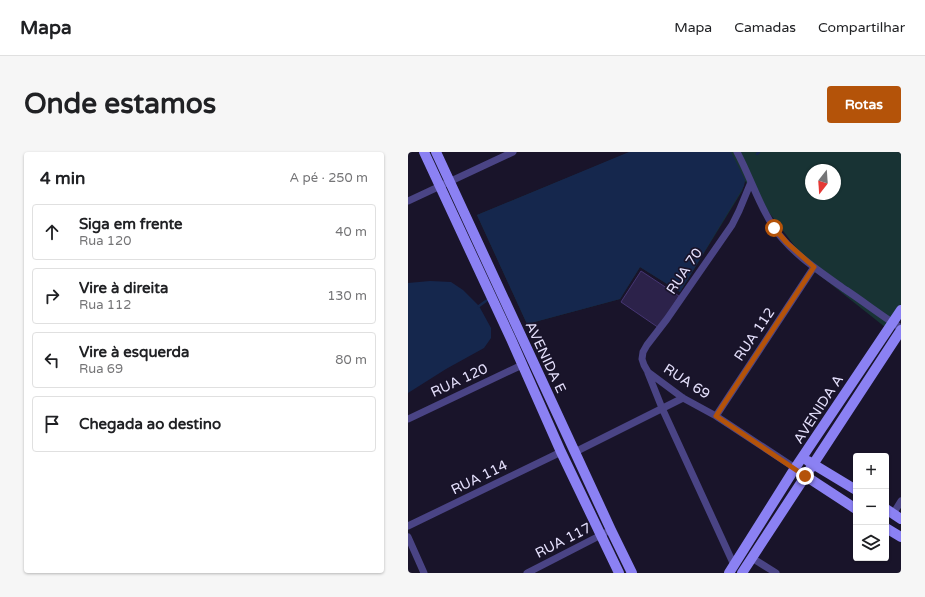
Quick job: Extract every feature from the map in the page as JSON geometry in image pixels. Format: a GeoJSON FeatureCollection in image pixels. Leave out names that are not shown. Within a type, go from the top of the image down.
{"type":"FeatureCollection","features":[{"type":"Feature","properties":{"kind":"main road","name":"AVENIDA E"},"geometry":{"type":"LineString","coordinates":[[424,152],[444,184],[523,342],[632,573]]}},
{"type":"Feature","properties":{"kind":"main road","name":"AVENIDA E"},"geometry":{"type":"LineString","coordinates":[[436,152],[444,184],[514,347],[618,573]]}},
{"type":"Feature","properties":{"kind":"main road","name":"AVENIDA A"},"geometry":{"type":"LineString","coordinates":[[732,569],[795,468],[901,310]]}},
{"type":"Feature","properties":{"kind":"main road","name":"AVENIDA A"},"geometry":{"type":"LineString","coordinates":[[742,573],[901,329]]}},
{"type":"Feature","properties":{"kind":"main road"},"geometry":{"type":"LineString","coordinates":[[514,347],[523,342]]}},
{"type":"Feature","properties":{"kind":"main road"},"geometry":{"type":"LineString","coordinates":[[802,458],[813,463],[854,489]]}},
{"type":"Feature","properties":{"kind":"main road","name":"RUA 69"},"geometry":{"type":"LineString","coordinates":[[795,468],[853,506]]}},
{"type":"Feature","properties":{"kind":"main road"},"geometry":{"type":"LineString","coordinates":[[889,530],[901,537]]}},
{"type":"Feature","properties":{"kind":"street"},"geometry":{"type":"LineString","coordinates":[[408,201],[513,152]]}},
{"type":"Feature","properties":{"kind":"street"},"geometry":{"type":"LineString","coordinates":[[737,152],[762,207],[774,228],[787,243],[814,267],[901,329]]}},
{"type":"Feature","properties":{"kind":"street","name":"RUA 70"},"geometry":{"type":"LineString","coordinates":[[647,345],[667,319],[732,225],[750,182]]}},
{"type":"Feature","properties":{"kind":"street","name":"RUA 112"},"geometry":{"type":"LineString","coordinates":[[716,416],[814,267]]}},
{"type":"Feature","properties":{"kind":"street","name":"RUA 69"},"geometry":{"type":"LineString","coordinates":[[647,345],[643,352],[642,359],[648,372],[683,398],[716,416],[795,468]]}},
{"type":"Feature","properties":{"kind":"street","name":"RUA 120"},"geometry":{"type":"LineString","coordinates":[[408,418],[522,365]]}},
{"type":"Feature","properties":{"kind":"street"},"geometry":{"type":"LineString","coordinates":[[648,372],[662,408],[732,569]]}},
{"type":"Feature","properties":{"kind":"street"},"geometry":{"type":"LineString","coordinates":[[575,452],[683,398]]}},
{"type":"Feature","properties":{"kind":"street","name":"RUA 114"},"geometry":{"type":"LineString","coordinates":[[408,526],[561,452]]}},
{"type":"Feature","properties":{"kind":"street"},"geometry":{"type":"LineString","coordinates":[[893,514],[901,501]]}},
{"type":"Feature","properties":{"kind":"street","name":"RUA 117"},"geometry":{"type":"LineString","coordinates":[[528,573],[611,530]]}},
{"type":"Feature","properties":{"kind":"street"},"geometry":{"type":"LineString","coordinates":[[408,536],[424,573]]}},
{"type":"Feature","properties":{"kind":"street"},"geometry":{"type":"LineString","coordinates":[[752,558],[776,573]]}},
{"type":"Feature","properties":{"kind":"green space"},"geometry":{"type":"Polygon","coordinates":[[[630,152],[901,152],[901,310],[890,331],[813,270],[745,181],[742,191],[680,292],[640,267],[620,299],[527,324],[477,215],[630,152]]]}},
{"type":"Feature","properties":{"kind":"water"},"geometry":{"type":"Polygon","coordinates":[[[629,152],[731,152],[745,180],[744,186],[680,292],[640,267],[620,299],[527,324],[477,215],[629,152]]]}},
{"type":"Feature","properties":{"kind":"water"},"geometry":{"type":"Polygon","coordinates":[[[430,281],[451,282],[463,290],[479,306],[491,328],[491,338],[484,348],[446,369],[408,393],[408,283],[430,281]]]}},
{"type":"Feature","properties":{"kind":"building"},"geometry":{"type":"Polygon","coordinates":[[[641,271],[679,296],[659,328],[621,302],[641,271]]]}},
{"type":"Feature","properties":{"kind":"waterway"},"geometry":{"type":"LineString","coordinates":[[479,306],[490,298]]}},
{"type":"Feature","properties":{"kind":"route"},"geometry":{"type":"LineString","coordinates":[[774,228],[787,243],[814,267],[716,416],[805,476]]}}]}
